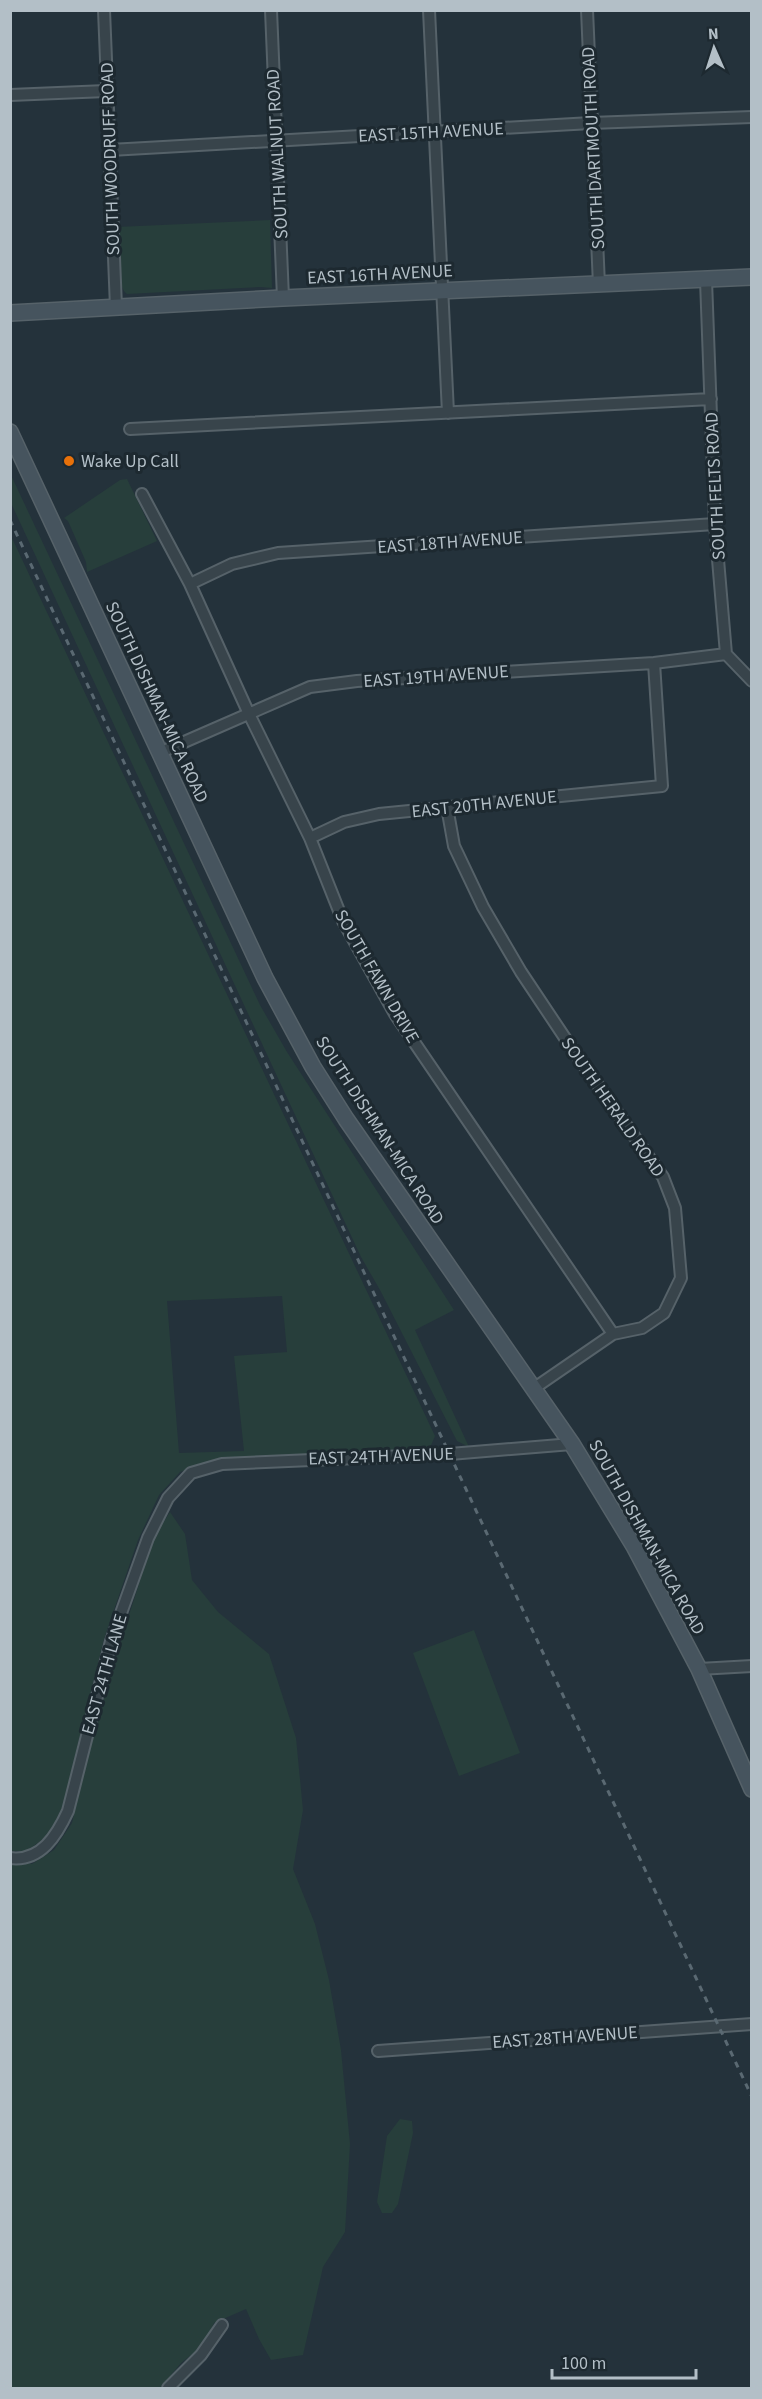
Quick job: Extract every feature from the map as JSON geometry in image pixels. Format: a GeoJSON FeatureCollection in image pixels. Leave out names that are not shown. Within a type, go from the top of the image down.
{"type":"FeatureCollection","features":[{"type":"Feature","properties":{"kind":"main road","name":"EAST 16TH AVENUE"},"geometry":{"type":"LineString","coordinates":[[10,313],[443,290],[752,277]]}},
{"type":"Feature","properties":{"kind":"main road","name":"SOUTH DISHMAN-MICA ROAD"},"geometry":{"type":"LineString","coordinates":[[10,432],[265,978],[313,1067],[346,1119],[572,1444],[633,1546],[699,1669],[752,1789]]}},
{"type":"Feature","properties":{"kind":"street","name":"SOUTH WOODRUFF ROAD"},"geometry":{"type":"LineString","coordinates":[[104,10],[116,308]]}},
{"type":"Feature","properties":{"kind":"street","name":"SOUTH WALNUT ROAD"},"geometry":{"type":"LineString","coordinates":[[271,10],[283,298]]}},
{"type":"Feature","properties":{"kind":"street"},"geometry":{"type":"LineString","coordinates":[[429,10],[448,413]]}},
{"type":"Feature","properties":{"kind":"street","name":"SOUTH DARTMOUTH ROAD"},"geometry":{"type":"LineString","coordinates":[[587,10],[599,285]]}},
{"type":"Feature","properties":{"kind":"street"},"geometry":{"type":"LineString","coordinates":[[10,95],[106,91]]}},
{"type":"Feature","properties":{"kind":"street","name":"EAST 15TH AVENUE"},"geometry":{"type":"LineString","coordinates":[[110,150],[591,123],[752,117]]}},
{"type":"Feature","properties":{"kind":"street","name":"SOUTH FELTS ROAD"},"geometry":{"type":"LineString","coordinates":[[706,280],[715,525],[726,654]]}},
{"type":"Feature","properties":{"kind":"street"},"geometry":{"type":"LineString","coordinates":[[130,429],[711,399]]}},
{"type":"Feature","properties":{"kind":"street","name":"SOUTH FAWN DRIVE"},"geometry":{"type":"LineString","coordinates":[[142,494],[190,584],[249,714],[310,838],[343,921],[394,1014],[613,1334]]}},
{"type":"Feature","properties":{"kind":"street","name":"EAST 18TH AVENUE"},"geometry":{"type":"LineString","coordinates":[[190,584],[232,564],[278,553],[715,525]]}},
{"type":"Feature","properties":{"kind":"street"},"geometry":{"type":"LineString","coordinates":[[726,654],[752,681]]}},
{"type":"Feature","properties":{"kind":"street","name":"EAST 19TH AVENUE"},"geometry":{"type":"LineString","coordinates":[[159,753],[310,687],[357,681],[654,663],[726,654]]}},
{"type":"Feature","properties":{"kind":"street","name":"EAST 20TH AVENUE"},"geometry":{"type":"LineString","coordinates":[[310,838],[344,822],[379,814],[663,786],[654,663]]}},
{"type":"Feature","properties":{"kind":"street","name":"SOUTH HERALD ROAD"},"geometry":{"type":"LineString","coordinates":[[447,807],[454,846],[483,907],[521,972],[571,1047],[663,1177],[675,1208],[681,1278],[664,1312],[642,1328],[613,1334],[533,1389]]}},
{"type":"Feature","properties":{"kind":"street","name":"EAST 24TH AVENUE"},"geometry":{"type":"LineString","coordinates":[[191,1473],[222,1464],[450,1454],[572,1444]]}},
{"type":"Feature","properties":{"kind":"street","name":"EAST 24TH LANE"},"geometry":{"type":"LineString","coordinates":[[10,1858],[31,1857],[52,1839],[63,1822],[68,1811],[111,1641],[148,1538],[168,1497],[191,1473]]}},
{"type":"Feature","properties":{"kind":"street"},"geometry":{"type":"LineString","coordinates":[[699,1669],[752,1666]]}},
{"type":"Feature","properties":{"kind":"street","name":"EAST 28TH AVENUE"},"geometry":{"type":"LineString","coordinates":[[378,2051],[752,2024]]}},
{"type":"Feature","properties":{"kind":"street"},"geometry":{"type":"LineString","coordinates":[[168,2388],[201,2355],[222,2325]]}},
{"type":"Feature","properties":{"kind":"green space"},"geometry":{"type":"Polygon","coordinates":[[[270,220],[272,288],[127,294],[123,289],[119,273],[117,227],[270,220]]]}},
{"type":"Feature","properties":{"kind":"green space"},"geometry":{"type":"Polygon","coordinates":[[[10,473],[260,1005],[287,1052],[454,1310],[415,1330],[469,1447],[457,1441],[361,1257],[11,503],[10,473]]]}},
{"type":"Feature","properties":{"kind":"green space"},"geometry":{"type":"Polygon","coordinates":[[[127,479],[157,541],[87,572],[86,562],[68,521],[64,518],[120,480],[127,479]]]}},
{"type":"Feature","properties":{"kind":"green space"},"geometry":{"type":"Polygon","coordinates":[[[11,536],[435,1436],[429,1450],[220,1459],[180,1472],[159,1495],[138,1540],[104,1639],[62,1809],[47,1836],[27,1851],[11,1851],[11,536]],[[282,1296],[167,1301],[179,1453],[244,1451],[234,1356],[287,1352],[282,1296]]]}},
{"type":"Feature","properties":{"kind":"green space"},"geometry":{"type":"Polygon","coordinates":[[[170,1512],[185,1534],[192,1580],[218,1612],[269,1654],[296,1738],[303,1810],[293,1869],[315,1924],[329,1980],[341,2050],[350,2144],[345,2232],[323,2267],[303,2355],[271,2360],[246,2309],[214,2323],[205,2344],[181,2363],[160,2388],[11,2388],[11,1861],[32,1864],[54,1850],[72,1823],[89,1749],[122,1637],[154,1537],[170,1512]]]}},
{"type":"Feature","properties":{"kind":"green space"},"geometry":{"type":"Polygon","coordinates":[[[474,1630],[520,1753],[459,1776],[413,1653],[474,1630]]]}},
{"type":"Feature","properties":{"kind":"green space"},"geometry":{"type":"Polygon","coordinates":[[[400,2119],[412,2121],[413,2133],[398,2204],[392,2213],[382,2213],[377,2202],[387,2136],[400,2119]]]}},
{"type":"Feature","properties":{"kind":"railway"},"geometry":{"type":"LineString","coordinates":[[10,520],[752,2097]]}},
{"type":"Feature","properties":{"kind":"place","name":"Wake Up Call"},"geometry":{"type":"Point","coordinates":[69,461]}}]}
